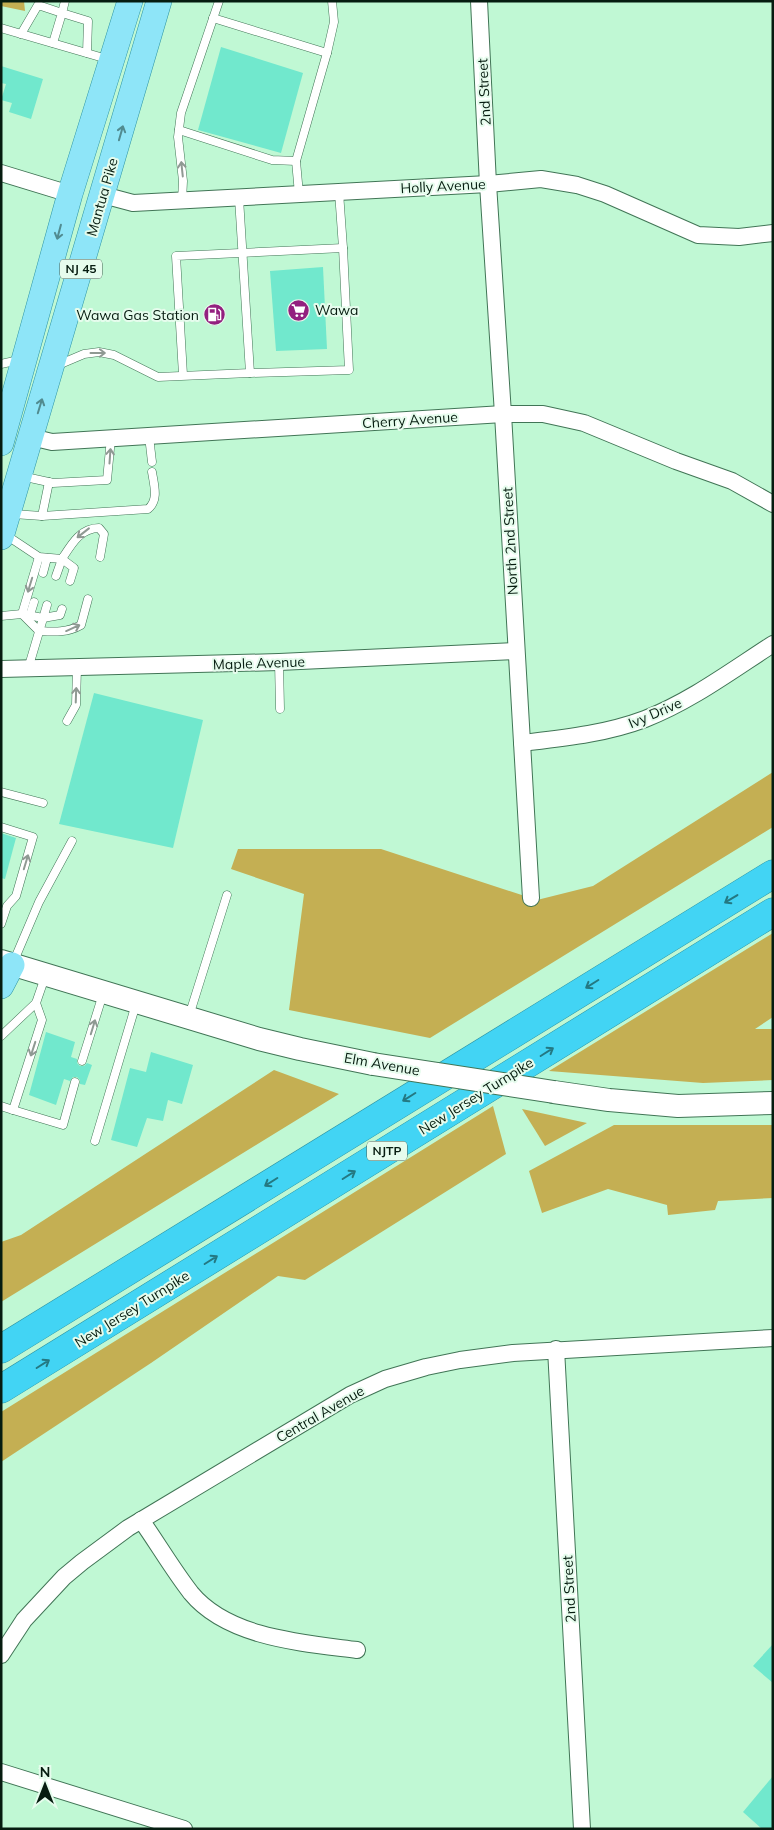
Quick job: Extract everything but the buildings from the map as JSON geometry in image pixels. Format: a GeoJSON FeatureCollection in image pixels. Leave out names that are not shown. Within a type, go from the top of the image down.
{"type":"FeatureCollection","features":[{"type":"Feature","properties":{"kind":"highway","name":"NJTP"},"geometry":{"type":"LineString","coordinates":[[1,1349],[773,874]]}},
{"type":"Feature","properties":{"kind":"highway","name":"New Jersey Turnpike"},"geometry":{"type":"LineString","coordinates":[[1,1389],[773,912]]}},
{"type":"Feature","properties":{"kind":"main road","name":"NJ 45"},"geometry":{"type":"LineString","coordinates":[[1,443],[5,413],[26,358],[70,194],[130,1]]}},
{"type":"Feature","properties":{"kind":"main road","name":"Mantua Pike"},"geometry":{"type":"LineString","coordinates":[[4,528],[159,1]]}},
{"type":"Feature","properties":{"kind":"main road","name":"Elm Avenue"},"geometry":{"type":"LineString","coordinates":[[5,971],[45,975],[292,1048],[373,1064],[609,1100],[678,1106],[773,1103]]}},
{"type":"Feature","properties":{"kind":"street","name":"2nd Street"},"geometry":{"type":"LineString","coordinates":[[479,1],[488,184]]}},
{"type":"Feature","properties":{"kind":"street"},"geometry":{"type":"LineString","coordinates":[[1,173],[70,194]]}},
{"type":"Feature","properties":{"kind":"street","name":"Holly Avenue"},"geometry":{"type":"LineString","coordinates":[[103,195],[133,204],[488,184],[541,179],[577,184],[698,234],[738,237],[773,233]]}},
{"type":"Feature","properties":{"kind":"street","name":"North 2nd Street"},"geometry":{"type":"LineString","coordinates":[[488,184],[531,898]]}},
{"type":"Feature","properties":{"kind":"street","name":"Cherry Avenue"},"geometry":{"type":"LineString","coordinates":[[31,437],[52,442],[503,414],[543,414],[584,423],[676,461],[732,481],[773,504]]}},
{"type":"Feature","properties":{"kind":"street","name":"Ivy Drive"},"geometry":{"type":"LineString","coordinates":[[522,742],[578,737],[619,728],[645,719],[689,699],[773,644]]}},
{"type":"Feature","properties":{"kind":"street","name":"Maple Avenue"},"geometry":{"type":"LineString","coordinates":[[1,669],[280,662],[516,651]]}},
{"type":"Feature","properties":{"kind":"street","name":"Central Avenue"},"geometry":{"type":"LineString","coordinates":[[1,1656],[24,1620],[64,1577],[141,1520],[350,1394],[384,1380],[426,1367],[513,1352],[773,1338]]}},
{"type":"Feature","properties":{"kind":"street","name":"2nd Street"},"geometry":{"type":"LineString","coordinates":[[556,1349],[582,1829]]}},
{"type":"Feature","properties":{"kind":"street"},"geometry":{"type":"LineString","coordinates":[[141,1520],[192,1594],[214,1614],[252,1631],[288,1640],[357,1650]]}},
{"type":"Feature","properties":{"kind":"street"},"geometry":{"type":"LineString","coordinates":[[1,1772],[184,1829]]}},
{"type":"Feature","properties":{"kind":"lane"},"geometry":{"type":"LineString","coordinates":[[53,43],[65,1]]}},
{"type":"Feature","properties":{"kind":"lane"},"geometry":{"type":"LineString","coordinates":[[182,201],[183,181],[178,133],[181,113],[219,1]]}},
{"type":"Feature","properties":{"kind":"lane"},"geometry":{"type":"LineString","coordinates":[[299,194],[296,161],[334,22],[332,1]]}},
{"type":"Feature","properties":{"kind":"lane"},"geometry":{"type":"LineString","coordinates":[[21,34],[38,5],[62,12],[88,21],[86,53]]}},
{"type":"Feature","properties":{"kind":"lane"},"geometry":{"type":"LineString","coordinates":[[215,14],[327,53]]}},
{"type":"Feature","properties":{"kind":"lane"},"geometry":{"type":"LineString","coordinates":[[1,28],[111,60]]}},
{"type":"Feature","properties":{"kind":"lane"},"geometry":{"type":"LineString","coordinates":[[178,133],[272,160],[296,161]]}},
{"type":"Feature","properties":{"kind":"lane"},"geometry":{"type":"LineString","coordinates":[[52,367],[84,354],[99,352],[114,355],[158,377],[349,370],[339,192]]}},
{"type":"Feature","properties":{"kind":"lane"},"geometry":{"type":"LineString","coordinates":[[239,198],[250,373]]}},
{"type":"Feature","properties":{"kind":"lane"},"geometry":{"type":"LineString","coordinates":[[183,375],[176,256],[343,248]]}},
{"type":"Feature","properties":{"kind":"lane"},"geometry":{"type":"LineString","coordinates":[[1,364],[26,358]]}},
{"type":"Feature","properties":{"kind":"lane"},"geometry":{"type":"LineString","coordinates":[[149,436],[152,462]]}},
{"type":"Feature","properties":{"kind":"lane"},"geometry":{"type":"LineString","coordinates":[[19,476],[49,482],[107,480],[111,438]]}},
{"type":"Feature","properties":{"kind":"lane"},"geometry":{"type":"LineString","coordinates":[[4,528],[42,516],[148,509],[153,505],[155,499],[152,472]]}},
{"type":"Feature","properties":{"kind":"lane"},"geometry":{"type":"LineString","coordinates":[[42,516],[49,482]]}},
{"type":"Feature","properties":{"kind":"lane"},"geometry":{"type":"LineString","coordinates":[[4,528],[39,557],[62,559],[74,568],[70,581]]}},
{"type":"Feature","properties":{"kind":"lane"},"geometry":{"type":"LineString","coordinates":[[56,576],[62,559],[74,542],[89,528],[99,528],[104,534],[100,556]]}},
{"type":"Feature","properties":{"kind":"lane"},"geometry":{"type":"LineString","coordinates":[[26,614],[39,557]]}},
{"type":"Feature","properties":{"kind":"lane"},"geometry":{"type":"LineString","coordinates":[[43,573],[47,558]]}},
{"type":"Feature","properties":{"kind":"lane"},"geometry":{"type":"LineString","coordinates":[[26,614],[39,631],[60,632],[72,630],[81,625],[88,599]]}},
{"type":"Feature","properties":{"kind":"lane"},"geometry":{"type":"LineString","coordinates":[[26,614],[34,602]]}},
{"type":"Feature","properties":{"kind":"lane"},"geometry":{"type":"LineString","coordinates":[[28,669],[47,606]]}},
{"type":"Feature","properties":{"kind":"lane"},"geometry":{"type":"LineString","coordinates":[[1,616],[26,614],[43,618],[60,614],[62,609]]}},
{"type":"Feature","properties":{"kind":"lane"},"geometry":{"type":"LineString","coordinates":[[280,662],[280,709]]}},
{"type":"Feature","properties":{"kind":"lane"},"geometry":{"type":"LineString","coordinates":[[67,721],[76,705],[77,667]]}},
{"type":"Feature","properties":{"kind":"lane"},"geometry":{"type":"LineString","coordinates":[[1,792],[43,803]]}},
{"type":"Feature","properties":{"kind":"lane"},"geometry":{"type":"LineString","coordinates":[[1,827],[33,837],[16,896],[4,905],[1,924]]}},
{"type":"Feature","properties":{"kind":"lane"},"geometry":{"type":"LineString","coordinates":[[5,971],[72,841]]}},
{"type":"Feature","properties":{"kind":"lane"},"geometry":{"type":"LineString","coordinates":[[189,1018],[227,895]]}},
{"type":"Feature","properties":{"kind":"lane"},"geometry":{"type":"LineString","coordinates":[[1,1036],[36,1003],[45,975]]}},
{"type":"Feature","properties":{"kind":"lane"},"geometry":{"type":"LineString","coordinates":[[82,1061],[103,992]]}},
{"type":"Feature","properties":{"kind":"lane"},"geometry":{"type":"LineString","coordinates":[[13,1110],[42,1020],[36,1003]]}},
{"type":"Feature","properties":{"kind":"lane"},"geometry":{"type":"LineString","coordinates":[[95,1141],[136,1003]]}},
{"type":"Feature","properties":{"kind":"lane"},"geometry":{"type":"LineString","coordinates":[[1,1106],[63,1125],[75,1082]]}},
{"type":"Feature","properties":{"kind":"shaded area"},"geometry":{"type":"Polygon","coordinates":[[[1,1],[24,1],[25,11],[1,6],[1,1]]]}},
{"type":"Feature","properties":{"kind":"shaded area"},"geometry":{"type":"Polygon","coordinates":[[[773,772],[773,827],[430,1038],[289,1010],[304,894],[231,869],[238,849],[381,849],[537,900],[593,886],[773,772]]]}},
{"type":"Feature","properties":{"kind":"shaded area"},"geometry":{"type":"Polygon","coordinates":[[[773,933],[773,1017],[755,1029],[773,1029],[773,1080],[703,1083],[549,1071],[773,933]]]}},
{"type":"Feature","properties":{"kind":"shaded area"},"geometry":{"type":"Polygon","coordinates":[[[274,1070],[339,1094],[1,1302],[1,1242],[21,1235],[274,1070]]]}},
{"type":"Feature","properties":{"kind":"shaded area"},"geometry":{"type":"Polygon","coordinates":[[[493,1106],[506,1154],[305,1280],[278,1276],[1,1462],[1,1412],[493,1106]]]}},
{"type":"Feature","properties":{"kind":"shaded area"},"geometry":{"type":"Polygon","coordinates":[[[522,1109],[587,1123],[545,1146],[522,1109]]]}},
{"type":"Feature","properties":{"kind":"shaded area"},"geometry":{"type":"Polygon","coordinates":[[[614,1125],[773,1125],[773,1198],[718,1201],[715,1210],[668,1215],[667,1205],[608,1189],[542,1213],[529,1171],[614,1125]]]}},
{"type":"Feature","properties":{"kind":"place","name":"Wawa"},"geometry":{"type":"Point","coordinates":[299,310]}},
{"type":"Feature","properties":{"kind":"place","name":"Wawa Gas Station"},"geometry":{"type":"Point","coordinates":[215,315]}}]}
